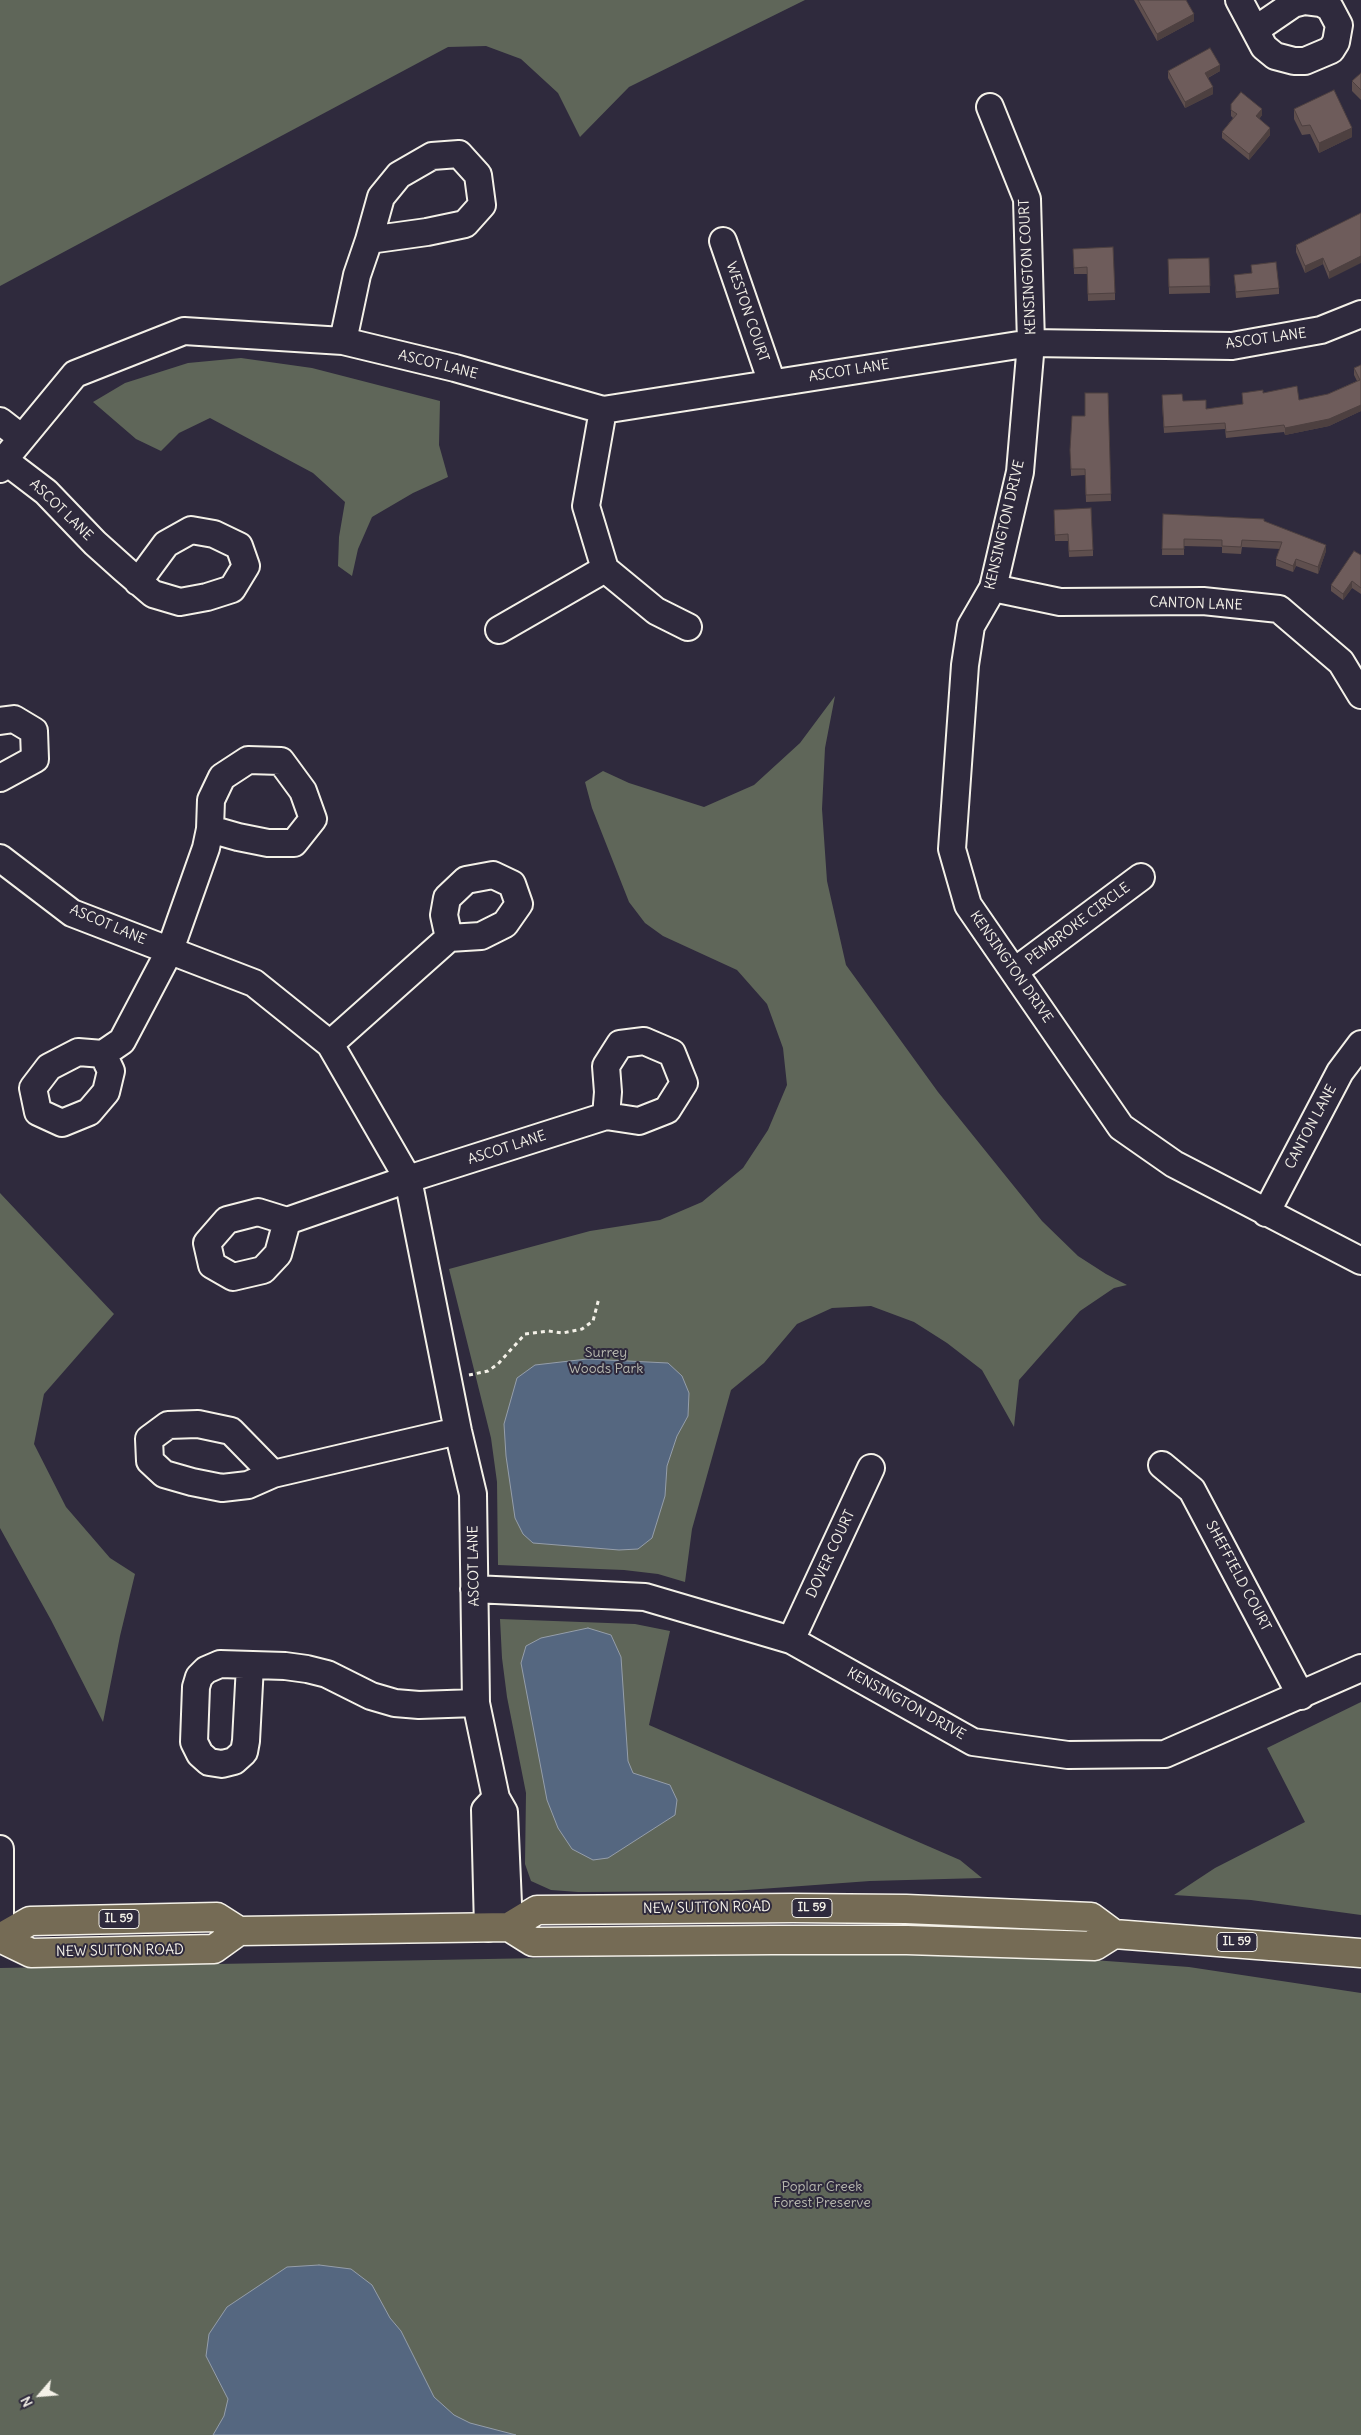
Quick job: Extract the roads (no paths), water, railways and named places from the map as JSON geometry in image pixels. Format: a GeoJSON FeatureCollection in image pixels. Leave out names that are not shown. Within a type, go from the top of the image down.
{"type":"FeatureCollection","features":[{"type":"Feature","properties":{"kind":"main road","name":"NEW SUTTON ROAD"},"geometry":{"type":"LineString","coordinates":[[0,1938],[31,1953],[214,1948],[239,1931],[498,1927]]}},
{"type":"Feature","properties":{"kind":"main road","name":"IL 59"},"geometry":{"type":"LineString","coordinates":[[498,1927],[533,1942],[898,1940],[1096,1946],[1114,1934],[1361,1953]]}},
{"type":"Feature","properties":{"kind":"street"},"geometry":{"type":"LineString","coordinates":[[1239,0],[1255,30]]}},
{"type":"Feature","properties":{"kind":"street","name":"KENSINGTON COURT"},"geometry":{"type":"LineString","coordinates":[[990,107],[1027,198],[1031,343]]}},
{"type":"Feature","properties":{"kind":"street"},"geometry":{"type":"LineString","coordinates":[[342,342],[357,275],[369,240]]}},
{"type":"Feature","properties":{"kind":"street","name":"WESTON COURT"},"geometry":{"type":"LineString","coordinates":[[723,241],[772,383]]}},
{"type":"Feature","properties":{"kind":"street","name":"ASCOT LANE"},"geometry":{"type":"LineString","coordinates":[[138,582],[95,543],[46,492],[2,465],[75,374],[184,331],[342,342],[455,368],[603,410],[1031,343],[1232,346],[1320,330],[1361,314]]}},
{"type":"Feature","properties":{"kind":"street","name":"KENSINGTON DRIVE"},"geometry":{"type":"LineString","coordinates":[[1031,343],[1020,472],[993,588],[971,626],[965,665],[952,849],[968,905],[1121,1127],[1174,1164],[1361,1261]]}},
{"type":"Feature","properties":{"kind":"street"},"geometry":{"type":"LineString","coordinates":[[603,410],[586,506],[605,569],[656,611],[688,627]]}},
{"type":"Feature","properties":{"kind":"street"},"geometry":{"type":"LineString","coordinates":[[0,422],[22,438]]}},
{"type":"Feature","properties":{"kind":"street"},"geometry":{"type":"LineString","coordinates":[[499,630],[605,569]]}},
{"type":"Feature","properties":{"kind":"street","name":"CANTON LANE"},"geometry":{"type":"LineString","coordinates":[[993,588],[1060,602],[1203,601],[1279,609],[1341,662],[1361,695]]}},
{"type":"Feature","properties":{"kind":"street"},"geometry":{"type":"LineString","coordinates":[[0,721],[14,719],[34,731],[35,759],[0,778]]}},
{"type":"Feature","properties":{"kind":"street"},"geometry":{"type":"LineString","coordinates":[[103,1054],[122,1041],[170,950],[206,848],[210,829]]}},
{"type":"Feature","properties":{"kind":"street","name":"ASCOT LANE"},"geometry":{"type":"LineString","coordinates":[[0,859],[72,913],[254,983],[330,1044],[408,1179],[447,1379],[473,1494],[476,1703],[496,1798],[504,1812],[498,1927]]}},
{"type":"Feature","properties":{"kind":"street","name":"PEMBROKE CIRCLE"},"geometry":{"type":"LineString","coordinates":[[1014,971],[1141,878]]}},
{"type":"Feature","properties":{"kind":"street"},"geometry":{"type":"LineString","coordinates":[[330,1044],[449,938]]}},
{"type":"Feature","properties":{"kind":"street","name":"CANTON LANE"},"geometry":{"type":"LineString","coordinates":[[1266,1213],[1340,1072],[1361,1044]]}},
{"type":"Feature","properties":{"kind":"street","name":"ASCOT LANE"},"geometry":{"type":"LineString","coordinates":[[287,1221],[408,1179],[606,1116]]}},
{"type":"Feature","properties":{"kind":"street"},"geometry":{"type":"LineString","coordinates":[[273,1474],[458,1431]]}},
{"type":"Feature","properties":{"kind":"street","name":"SHEFFIELD COURT"},"geometry":{"type":"LineString","coordinates":[[1162,1465],[1192,1490],[1301,1696]]}},
{"type":"Feature","properties":{"kind":"street","name":"DOVER COURT"},"geometry":{"type":"LineString","coordinates":[[791,1640],[871,1468]]}},
{"type":"Feature","properties":{"kind":"street","name":"KENSINGTON DRIVE"},"geometry":{"type":"LineString","coordinates":[[474,1589],[644,1597],[791,1640],[973,1742],[1068,1755],[1165,1754],[1301,1696],[1361,1668]]}},
{"type":"Feature","properties":{"kind":"street"},"geometry":{"type":"LineString","coordinates":[[250,1666],[286,1666],[327,1674],[371,1696],[395,1703],[419,1705],[476,1703]]}},
{"type":"Feature","properties":{"kind":"street"},"geometry":{"type":"LineString","coordinates":[[0,1849],[0,1938]]}},
{"type":"Feature","properties":{"kind":"water"},"geometry":{"type":"Polygon","coordinates":[[[587,1359],[668,1363],[682,1376],[689,1393],[688,1416],[677,1436],[667,1466],[665,1496],[652,1538],[638,1549],[619,1550],[533,1543],[523,1534],[515,1518],[506,1456],[504,1424],[517,1378],[535,1365],[587,1359]]]}},
{"type":"Feature","properties":{"kind":"water"},"geometry":{"type":"Polygon","coordinates":[[[588,1628],[611,1635],[621,1657],[628,1761],[633,1773],[670,1785],[677,1800],[675,1815],[608,1858],[593,1860],[572,1849],[558,1828],[547,1800],[521,1663],[526,1646],[541,1638],[588,1628]]]}},
{"type":"Feature","properties":{"kind":"water"},"geometry":{"type":"Polygon","coordinates":[[[319,2265],[351,2269],[372,2285],[390,2318],[401,2331],[434,2397],[454,2415],[470,2423],[516,2435],[213,2435],[224,2416],[228,2399],[206,2356],[209,2334],[227,2307],[287,2267],[319,2265]]]}},
{"type":"Feature","properties":{"kind":"park label","name":"Surrey Woods Park"},"geometry":{"type":"Point","coordinates":[606,1362]}},
{"type":"Feature","properties":{"kind":"park label","name":"Poplar Creek Forest Preserve"},"geometry":{"type":"Point","coordinates":[822,2196]}}]}
